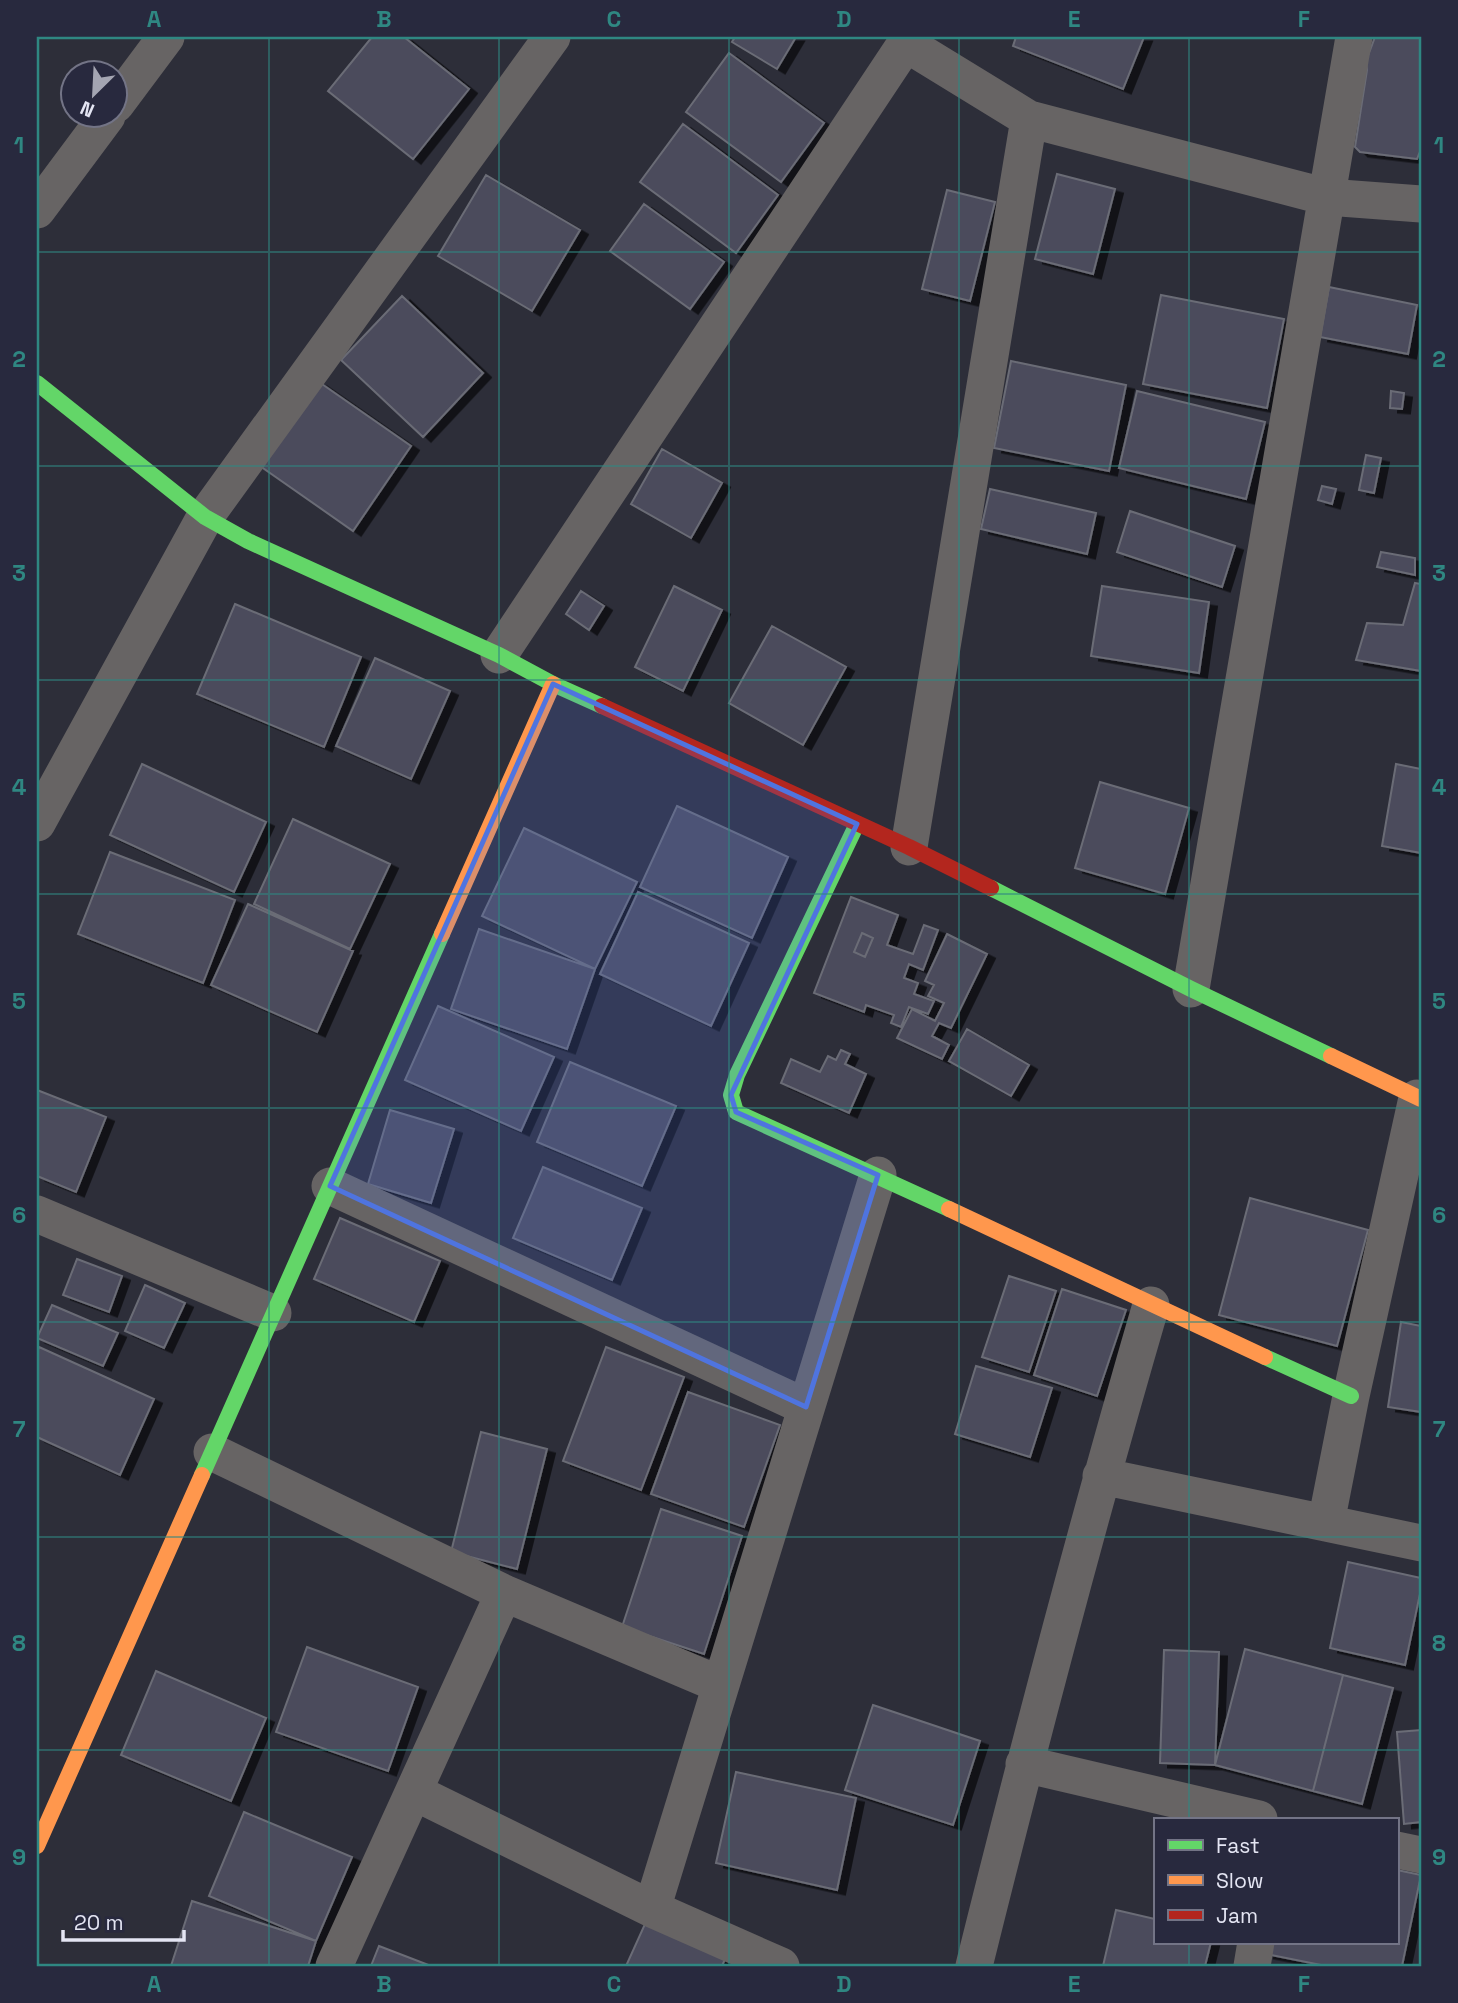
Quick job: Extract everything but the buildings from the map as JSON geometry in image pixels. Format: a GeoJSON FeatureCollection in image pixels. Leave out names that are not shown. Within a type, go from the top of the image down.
{"type":"FeatureCollection","features":[{"type":"Feature","properties":{"kind":"street"},"geometry":{"type":"LineString","coordinates":[[130,85],[166,37]]}},
{"type":"Feature","properties":{"kind":"street"},"geometry":{"type":"LineString","coordinates":[[37,823],[205,517],[552,37]]}},
{"type":"Feature","properties":{"kind":"street"},"geometry":{"type":"LineString","coordinates":[[1191,989],[1354,37]]}},
{"type":"Feature","properties":{"kind":"street"},"geometry":{"type":"LineString","coordinates":[[499,654],[908,40],[1029,119],[1327,197],[1421,204]]}},
{"type":"Feature","properties":{"kind":"street"},"geometry":{"type":"LineString","coordinates":[[909,847],[1029,119]]}},
{"type":"Feature","properties":{"kind":"street"},"geometry":{"type":"LineString","coordinates":[[37,210],[97,130]]}},
{"type":"Feature","properties":{"kind":"street"},"geometry":{"type":"LineString","coordinates":[[37,383],[205,517],[248,541],[499,654],[553,684],[909,847],[1191,989],[1419,1099],[1351,1396],[1326,1523]]}},
{"type":"Feature","properties":{"kind":"street"},"geometry":{"type":"LineString","coordinates":[[37,1846],[553,684]]}},
{"type":"Feature","properties":{"kind":"street"},"geometry":{"type":"LineString","coordinates":[[857,824],[737,1075],[731,1095],[736,1112],[878,1175],[1151,1305],[1351,1396]]}},
{"type":"Feature","properties":{"kind":"street"},"geometry":{"type":"LineString","coordinates":[[652,1909],[878,1175]]}},
{"type":"Feature","properties":{"kind":"street"},"geometry":{"type":"LineString","coordinates":[[330,1186],[806,1407]]}},
{"type":"Feature","properties":{"kind":"street"},"geometry":{"type":"LineString","coordinates":[[37,1214],[274,1314]]}},
{"type":"Feature","properties":{"kind":"street"},"geometry":{"type":"LineString","coordinates":[[974,1966],[1024,1764],[1101,1476],[1151,1305]]}},
{"type":"Feature","properties":{"kind":"street"},"geometry":{"type":"LineString","coordinates":[[212,1452],[505,1593],[721,1685]]}},
{"type":"Feature","properties":{"kind":"street"},"geometry":{"type":"LineString","coordinates":[[1101,1476],[1421,1543]]}},
{"type":"Feature","properties":{"kind":"street"},"geometry":{"type":"LineString","coordinates":[[334,1966],[505,1593]]}},
{"type":"Feature","properties":{"kind":"street"},"geometry":{"type":"LineString","coordinates":[[1024,1764],[1255,1818]]}},
{"type":"Feature","properties":{"kind":"street"},"geometry":{"type":"LineString","coordinates":[[414,1792],[652,1909],[781,1966]]}},
{"type":"Feature","properties":{"kind":"street"},"geometry":{"type":"LineString","coordinates":[[1398,1850],[1421,1855]]}},
{"type":"Feature","properties":{"kind":"street"},"geometry":{"type":"LineString","coordinates":[[1252,1966],[1256,1944]]}},
{"type":"Feature","properties":{"kind":"highlighted area"},"geometry":{"type":"Polygon","coordinates":[[[553,684],[857,824],[731,1095],[736,1112],[878,1175],[806,1407],[330,1186],[553,684]]]}},
{"type":"Feature","properties":{"kind":"traffic: fast"},"geometry":{"type":"LineString","coordinates":[[37,383],[205,517],[248,541],[499,655],[602,706]]}},
{"type":"Feature","properties":{"kind":"traffic: fast"},"geometry":{"type":"LineString","coordinates":[[857,824],[737,1075],[731,1095],[736,1112],[949,1209]]}},
{"type":"Feature","properties":{"kind":"traffic: fast"},"geometry":{"type":"LineString","coordinates":[[991,888],[1331,1056]]}},
{"type":"Feature","properties":{"kind":"traffic: fast"},"geometry":{"type":"LineString","coordinates":[[202,1475],[442,934]]}},
{"type":"Feature","properties":{"kind":"traffic: fast"},"geometry":{"type":"LineString","coordinates":[[1265,1357],[1351,1396]]}},
{"type":"Feature","properties":{"kind":"traffic: slow"},"geometry":{"type":"LineString","coordinates":[[442,934],[553,684]]}},
{"type":"Feature","properties":{"kind":"traffic: slow"},"geometry":{"type":"LineString","coordinates":[[1331,1056],[1421,1099]]}},
{"type":"Feature","properties":{"kind":"traffic: slow"},"geometry":{"type":"LineString","coordinates":[[949,1209],[1265,1357]]}},
{"type":"Feature","properties":{"kind":"traffic: slow"},"geometry":{"type":"LineString","coordinates":[[37,1846],[202,1475]]}},
{"type":"Feature","properties":{"kind":"traffic: jam"},"geometry":{"type":"LineString","coordinates":[[602,706],[909,847],[991,888]]}}]}
